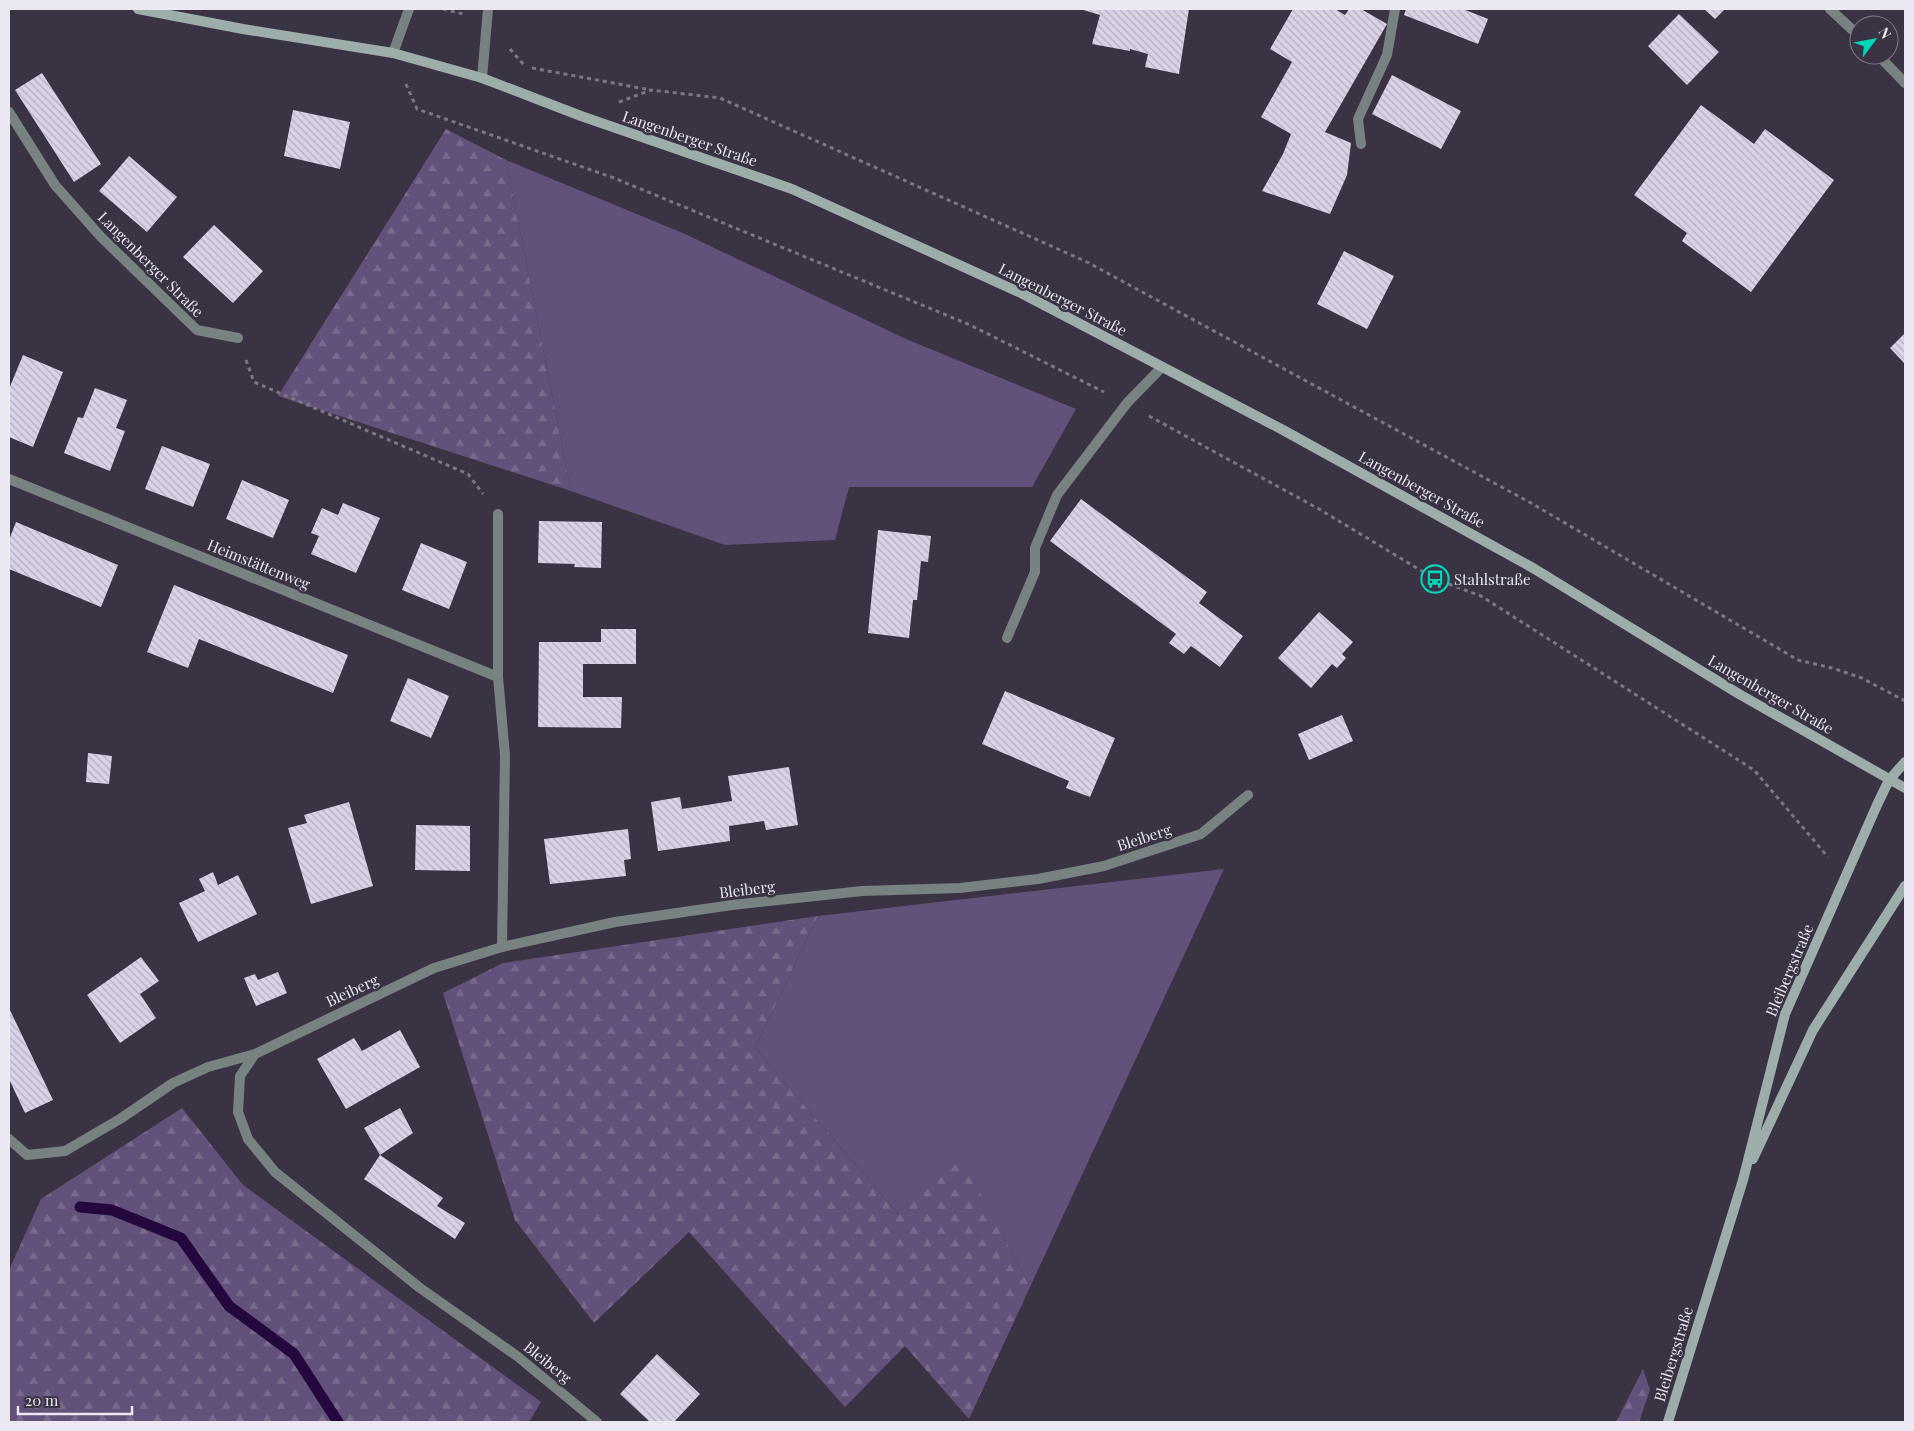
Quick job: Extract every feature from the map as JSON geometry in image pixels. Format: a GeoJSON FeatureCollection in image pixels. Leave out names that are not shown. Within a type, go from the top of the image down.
{"type":"FeatureCollection","features":[{"type":"Feature","properties":{"kind":"main road","name":"Langenberger Straße"},"geometry":{"type":"LineString","coordinates":[[138,9],[243,29],[393,53],[482,78],[581,116],[792,189],[1021,293],[1291,434],[1533,568],[1739,694],[1905,788]]}},
{"type":"Feature","properties":{"kind":"main road"},"geometry":{"type":"LineString","coordinates":[[1889,780],[1905,762]]}},
{"type":"Feature","properties":{"kind":"main road","name":"Bleibergstraße"},"geometry":{"type":"LineString","coordinates":[[1668,1422],[1743,1180],[1785,1014],[1889,780]]}},
{"type":"Feature","properties":{"kind":"main road","name":"Bleibergstraße"},"geometry":{"type":"LineString","coordinates":[[1743,1180],[1813,1030],[1905,886]]}},
{"type":"Feature","properties":{"kind":"street"},"geometry":{"type":"LineString","coordinates":[[393,53],[409,9]]}},
{"type":"Feature","properties":{"kind":"street"},"geometry":{"type":"LineString","coordinates":[[482,78],[488,9]]}},
{"type":"Feature","properties":{"kind":"street"},"geometry":{"type":"LineString","coordinates":[[1361,144],[1358,119],[1387,55],[1395,9]]}},
{"type":"Feature","properties":{"kind":"street"},"geometry":{"type":"LineString","coordinates":[[1830,9],[1849,27]]}},
{"type":"Feature","properties":{"kind":"street"},"geometry":{"type":"LineString","coordinates":[[1888,65],[1905,83]]}},
{"type":"Feature","properties":{"kind":"street","name":"Langenberger Straße"},"geometry":{"type":"LineString","coordinates":[[9,112],[55,185],[101,237],[197,330],[238,338]]}},
{"type":"Feature","properties":{"kind":"street"},"geometry":{"type":"LineString","coordinates":[[1006,638],[1035,572],[1035,548],[1056,495],[1127,403],[1162,367]]}},
{"type":"Feature","properties":{"kind":"street","name":"Heimstättenweg"},"geometry":{"type":"LineString","coordinates":[[9,479],[498,677]]}},
{"type":"Feature","properties":{"kind":"street"},"geometry":{"type":"LineString","coordinates":[[498,514],[498,677],[505,755],[502,947]]}},
{"type":"Feature","properties":{"kind":"street","name":"Bleiberg"},"geometry":{"type":"LineString","coordinates":[[9,1139],[27,1155],[66,1151],[120,1119],[173,1083],[208,1067],[255,1054],[434,968],[502,947],[615,922],[732,905],[862,891],[960,888],[1038,879],[1104,866],[1201,834],[1248,795]]}},
{"type":"Feature","properties":{"kind":"street","name":"Bleiberg"},"geometry":{"type":"LineString","coordinates":[[255,1054],[240,1076],[238,1112],[248,1138],[275,1172],[420,1288],[518,1356],[597,1422]]}},
{"type":"Feature","properties":{"kind":"path"},"geometry":{"type":"LineString","coordinates":[[443,9],[488,21],[525,67],[651,90],[720,98],[1087,262],[1531,503],[1798,660],[1832,668],[1862,678],[1905,701]]}},
{"type":"Feature","properties":{"kind":"path"},"geometry":{"type":"LineString","coordinates":[[393,53],[417,109],[614,178],[968,324],[1127,403],[1319,509],[1435,579],[1482,596],[1754,770],[1845,877]]}},
{"type":"Feature","properties":{"kind":"path"},"geometry":{"type":"LineString","coordinates":[[581,116],[651,90]]}},
{"type":"Feature","properties":{"kind":"path"},"geometry":{"type":"LineString","coordinates":[[238,338],[254,382],[468,474],[498,514]]}},
{"type":"Feature","properties":{"kind":"green space"},"geometry":{"type":"Polygon","coordinates":[[[446,129],[506,160],[571,491],[278,396],[446,129]]]}},
{"type":"Feature","properties":{"kind":"green space"},"geometry":{"type":"Polygon","coordinates":[[[506,160],[685,234],[906,339],[1076,409],[1032,487],[849,487],[835,540],[725,545],[571,491],[506,160]]]}},
{"type":"Feature","properties":{"kind":"green space"},"geometry":{"type":"Polygon","coordinates":[[[1224,869],[1030,1287],[959,1154],[900,1216],[755,1048],[818,916],[1224,869]]]}},
{"type":"Feature","properties":{"kind":"green space"},"geometry":{"type":"Polygon","coordinates":[[[818,916],[755,1048],[899,1215],[959,1153],[1030,1287],[969,1419],[905,1346],[845,1407],[689,1232],[594,1323],[515,1220],[443,993],[503,963],[818,916]]]}},
{"type":"Feature","properties":{"kind":"green space"},"geometry":{"type":"Polygon","coordinates":[[[182,1108],[243,1185],[541,1402],[529,1422],[9,1422],[9,1270],[41,1199],[182,1108]]]}},
{"type":"Feature","properties":{"kind":"green space"},"geometry":{"type":"Polygon","coordinates":[[[1643,1369],[1650,1390],[1639,1422],[1616,1422],[1643,1369]]]}},
{"type":"Feature","properties":{"kind":"building"},"geometry":{"type":"Polygon","coordinates":[[[1080,9],[1189,9],[1179,74],[1145,67],[1148,54],[1130,49],[1130,51],[1092,44],[1100,15],[1080,9]]]}},
{"type":"Feature","properties":{"kind":"building"},"geometry":{"type":"Polygon","coordinates":[[[1293,9],[1335,9],[1345,15],[1349,9],[1361,9],[1387,24],[1325,132],[1351,143],[1347,175],[1330,214],[1262,191],[1283,154],[1291,134],[1261,117],[1292,62],[1270,49],[1293,9]]]}},
{"type":"Feature","properties":{"kind":"building"},"geometry":{"type":"Polygon","coordinates":[[[1406,9],[1463,9],[1488,19],[1478,44],[1404,15],[1406,9]]]}},
{"type":"Feature","properties":{"kind":"building"},"geometry":{"type":"Polygon","coordinates":[[[1704,9],[1725,9],[1715,19],[1704,9]]]}},
{"type":"Feature","properties":{"kind":"building"},"geometry":{"type":"Polygon","coordinates":[[[1679,14],[1719,52],[1687,85],[1648,46],[1679,14]]]}},
{"type":"Feature","properties":{"kind":"building"},"geometry":{"type":"Polygon","coordinates":[[[42,73],[101,164],[74,182],[15,90],[42,73]]]}},
{"type":"Feature","properties":{"kind":"building"},"geometry":{"type":"Polygon","coordinates":[[[1392,75],[1461,111],[1441,149],[1372,114],[1392,75]]]}},
{"type":"Feature","properties":{"kind":"building"},"geometry":{"type":"Polygon","coordinates":[[[1701,105],[1754,144],[1765,129],[1834,180],[1751,292],[1682,241],[1687,233],[1634,195],[1701,105]]]}},
{"type":"Feature","properties":{"kind":"building"},"geometry":{"type":"Polygon","coordinates":[[[293,110],[350,122],[340,169],[284,156],[293,110]]]}},
{"type":"Feature","properties":{"kind":"building"},"geometry":{"type":"Polygon","coordinates":[[[129,156],[177,197],[147,232],[99,191],[129,156]]]}},
{"type":"Feature","properties":{"kind":"building"},"geometry":{"type":"Polygon","coordinates":[[[214,225],[263,271],[233,303],[183,257],[214,225]]]}},
{"type":"Feature","properties":{"kind":"building"},"geometry":{"type":"Polygon","coordinates":[[[1344,251],[1394,276],[1367,329],[1317,304],[1344,251]]]}},
{"type":"Feature","properties":{"kind":"building"},"geometry":{"type":"Polygon","coordinates":[[[1905,333],[1905,364],[1890,348],[1905,333]]]}},
{"type":"Feature","properties":{"kind":"building"},"geometry":{"type":"Polygon","coordinates":[[[23,355],[63,372],[33,447],[9,437],[9,389],[23,355]]]}},
{"type":"Feature","properties":{"kind":"building"},"geometry":{"type":"Polygon","coordinates":[[[95,388],[127,400],[116,428],[125,431],[110,471],[64,453],[78,417],[83,418],[95,388]]]}},
{"type":"Feature","properties":{"kind":"building"},"geometry":{"type":"Polygon","coordinates":[[[162,446],[210,464],[193,507],[145,489],[162,446]]]}},
{"type":"Feature","properties":{"kind":"building"},"geometry":{"type":"Polygon","coordinates":[[[242,480],[289,500],[273,538],[226,519],[242,480]]]}},
{"type":"Feature","properties":{"kind":"building"},"geometry":{"type":"Polygon","coordinates":[[[1081,499],[1207,592],[1199,603],[1243,636],[1220,667],[1191,646],[1184,654],[1169,643],[1176,634],[1050,541],[1081,499]]]}},
{"type":"Feature","properties":{"kind":"building"},"geometry":{"type":"Polygon","coordinates":[[[343,503],[380,518],[356,573],[311,554],[319,536],[311,533],[322,508],[338,515],[343,503]]]}},
{"type":"Feature","properties":{"kind":"building"},"geometry":{"type":"Polygon","coordinates":[[[539,521],[602,522],[601,568],[574,567],[575,564],[538,563],[539,521]]]}},
{"type":"Feature","properties":{"kind":"building"},"geometry":{"type":"Polygon","coordinates":[[[16,522],[118,565],[101,607],[9,569],[9,540],[16,522]]]}},
{"type":"Feature","properties":{"kind":"building"},"geometry":{"type":"Polygon","coordinates":[[[878,530],[931,536],[928,562],[921,561],[917,600],[913,600],[909,638],[868,633],[878,530]]]}},
{"type":"Feature","properties":{"kind":"building"},"geometry":{"type":"Polygon","coordinates":[[[421,543],[467,562],[449,609],[402,590],[421,543]]]}},
{"type":"Feature","properties":{"kind":"building"},"geometry":{"type":"Polygon","coordinates":[[[174,585],[348,655],[333,693],[199,639],[188,668],[147,652],[174,585]]]}},
{"type":"Feature","properties":{"kind":"building"},"geometry":{"type":"Polygon","coordinates":[[[1319,612],[1353,642],[1342,654],[1346,658],[1337,668],[1332,664],[1311,688],[1278,658],[1319,612]]]}},
{"type":"Feature","properties":{"kind":"building"},"geometry":{"type":"Polygon","coordinates":[[[601,629],[636,629],[636,664],[583,664],[583,697],[622,697],[621,728],[538,727],[539,642],[601,642],[601,629]]]}},
{"type":"Feature","properties":{"kind":"building"},"geometry":{"type":"Polygon","coordinates":[[[408,678],[449,696],[431,738],[390,721],[408,678]]]}},
{"type":"Feature","properties":{"kind":"building"},"geometry":{"type":"Polygon","coordinates":[[[1005,691],[1115,738],[1090,797],[1066,788],[1069,781],[982,744],[1005,691]]]}},
{"type":"Feature","properties":{"kind":"building"},"geometry":{"type":"Polygon","coordinates":[[[1342,715],[1353,741],[1309,760],[1298,734],[1342,715]]]}},
{"type":"Feature","properties":{"kind":"building"},"geometry":{"type":"Polygon","coordinates":[[[88,753],[112,756],[109,784],[86,782],[88,753]]]}},
{"type":"Feature","properties":{"kind":"building"},"geometry":{"type":"Polygon","coordinates":[[[789,767],[798,825],[766,830],[764,821],[729,826],[730,841],[658,851],[651,802],[680,797],[682,809],[732,801],[728,776],[789,767]]]}},
{"type":"Feature","properties":{"kind":"building"},"geometry":{"type":"Polygon","coordinates":[[[349,802],[373,886],[311,904],[288,828],[307,823],[304,815],[349,802]]]}},
{"type":"Feature","properties":{"kind":"building"},"geometry":{"type":"Polygon","coordinates":[[[416,825],[470,826],[470,871],[415,870],[416,825]]]}},
{"type":"Feature","properties":{"kind":"building"},"geometry":{"type":"Polygon","coordinates":[[[628,829],[631,859],[624,860],[626,876],[550,884],[544,839],[628,829]]]}},
{"type":"Feature","properties":{"kind":"building"},"geometry":{"type":"Polygon","coordinates":[[[213,872],[218,885],[238,875],[257,914],[198,942],[179,903],[205,891],[199,879],[213,872]]]}},
{"type":"Feature","properties":{"kind":"building"},"geometry":{"type":"Polygon","coordinates":[[[141,957],[159,981],[140,994],[156,1018],[120,1043],[87,995],[141,957]]]}},
{"type":"Feature","properties":{"kind":"building"},"geometry":{"type":"Polygon","coordinates":[[[278,972],[287,993],[256,1006],[244,978],[255,974],[258,980],[278,972]]]}},
{"type":"Feature","properties":{"kind":"building"},"geometry":{"type":"Polygon","coordinates":[[[9,1008],[53,1100],[25,1113],[9,1079],[9,1008]]]}},
{"type":"Feature","properties":{"kind":"building"},"geometry":{"type":"Polygon","coordinates":[[[400,1030],[420,1067],[346,1109],[317,1059],[354,1038],[362,1051],[400,1030]]]}},
{"type":"Feature","properties":{"kind":"building"},"geometry":{"type":"Polygon","coordinates":[[[400,1108],[413,1133],[380,1155],[364,1128],[400,1108]]]}},
{"type":"Feature","properties":{"kind":"building"},"geometry":{"type":"Polygon","coordinates":[[[380,1155],[443,1198],[437,1206],[465,1223],[455,1239],[364,1179],[380,1155]]]}},
{"type":"Feature","properties":{"kind":"building"},"geometry":{"type":"Polygon","coordinates":[[[657,1354],[700,1394],[674,1422],[650,1422],[620,1394],[657,1354]]]}},
{"type":"Feature","properties":{"kind":"waterway"},"geometry":{"type":"LineString","coordinates":[[80,1207],[112,1210],[181,1238],[229,1306],[294,1354],[338,1422]]}},
{"type":"Feature","properties":{"kind":"place","name":"Stahlstraße"},"geometry":{"type":"Point","coordinates":[1435,579]}}]}
